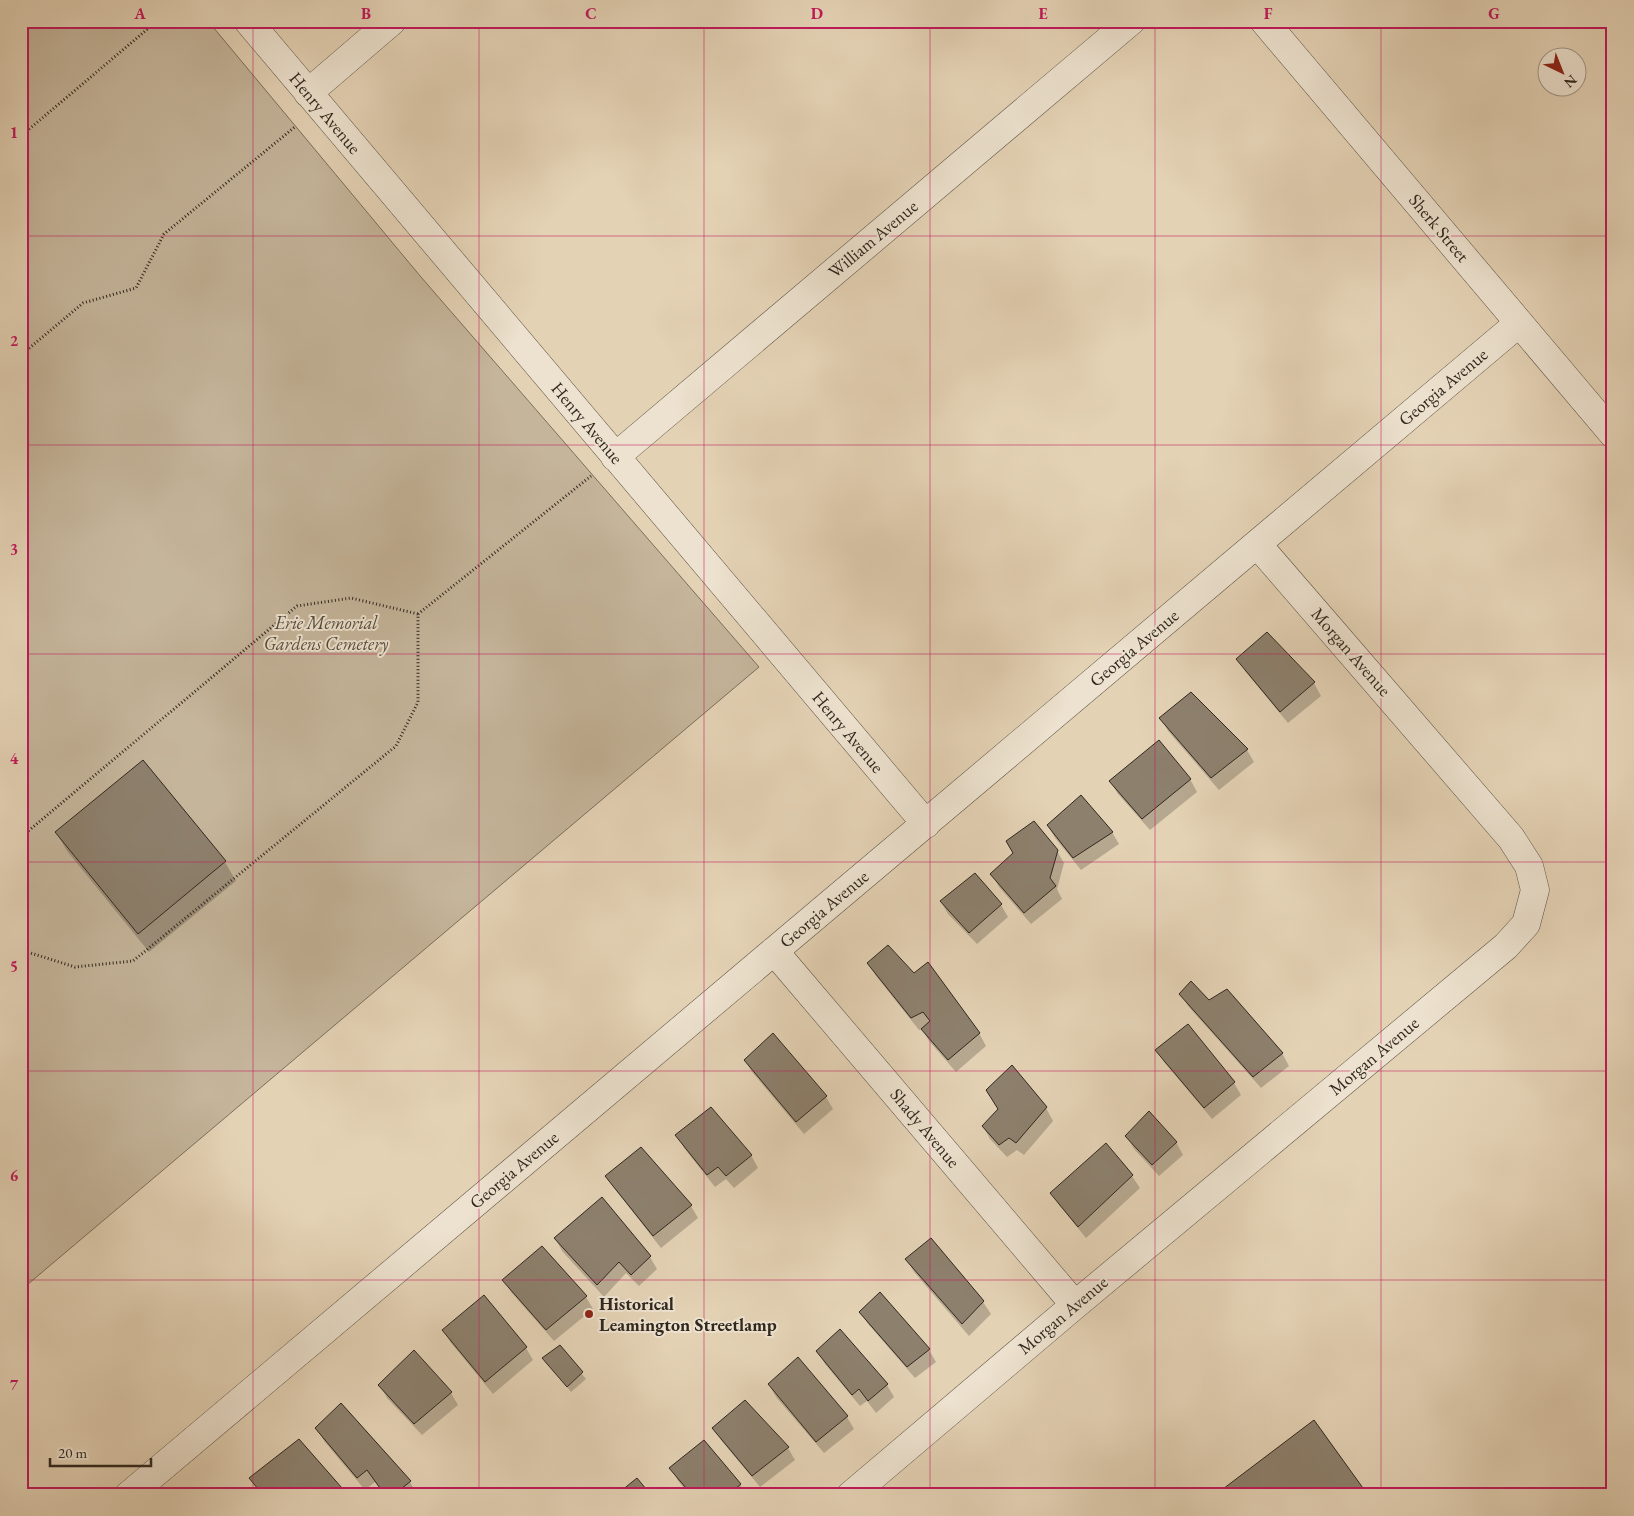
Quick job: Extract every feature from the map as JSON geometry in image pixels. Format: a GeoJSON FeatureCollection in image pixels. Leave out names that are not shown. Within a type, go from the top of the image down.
{"type":"FeatureCollection","features":[{"type":"Feature","properties":{"kind":"street","name":"Henry Avenue"},"geometry":{"type":"LineString","coordinates":[[248,21],[926,824]]}},
{"type":"Feature","properties":{"kind":"street"},"geometry":{"type":"LineString","coordinates":[[314,99],[392,21]]}},
{"type":"Feature","properties":{"kind":"street","name":"William Avenue"},"geometry":{"type":"LineString","coordinates":[[615,456],[1131,21]]}},
{"type":"Feature","properties":{"kind":"street","name":"Sherk Street"},"geometry":{"type":"LineString","coordinates":[[1264,21],[1613,434]]}},
{"type":"Feature","properties":{"kind":"street","name":"Georgia Avenue"},"geometry":{"type":"LineString","coordinates":[[129,1495],[1519,323]]}},
{"type":"Feature","properties":{"kind":"street","name":"Morgan Avenue"},"geometry":{"type":"LineString","coordinates":[[851,1495],[1075,1305],[1506,946],[1526,924],[1535,890],[1529,866],[1510,838],[1257,544]]}},
{"type":"Feature","properties":{"kind":"street","name":"Shady Avenue"},"geometry":{"type":"LineString","coordinates":[[774,951],[1075,1305]]}},
{"type":"Feature","properties":{"kind":"path"},"geometry":{"type":"LineString","coordinates":[[21,136],[157,21]]}},
{"type":"Feature","properties":{"kind":"path"},"geometry":{"type":"LineString","coordinates":[[21,355],[83,303],[136,288],[164,234],[314,99]]}},
{"type":"Feature","properties":{"kind":"path"},"geometry":{"type":"LineString","coordinates":[[418,614],[615,456]]}},
{"type":"Feature","properties":{"kind":"path"},"geometry":{"type":"LineString","coordinates":[[21,860],[27,832],[297,606],[351,598],[418,614]]}},
{"type":"Feature","properties":{"kind":"path"},"geometry":{"type":"LineString","coordinates":[[21,950],[75,967],[133,961],[396,746],[418,702],[418,614]]}},
{"type":"Feature","properties":{"kind":"green space","name":"Erie Memorial Gardens Cemetery"},"geometry":{"type":"Polygon","coordinates":[[[21,21],[208,21],[421,277],[759,667],[21,1290],[21,21]]]}},
{"type":"Feature","properties":{"kind":"building"},"geometry":{"type":"Polygon","coordinates":[[[1267,632],[1315,682],[1280,712],[1236,659],[1267,632]]]}},
{"type":"Feature","properties":{"kind":"building"},"geometry":{"type":"Polygon","coordinates":[[[1191,692],[1248,749],[1211,778],[1159,718],[1191,692]]]}},
{"type":"Feature","properties":{"kind":"building"},"geometry":{"type":"Polygon","coordinates":[[[1159,740],[1191,779],[1142,819],[1109,781],[1159,740]]]}},
{"type":"Feature","properties":{"kind":"building"},"geometry":{"type":"Polygon","coordinates":[[[143,760],[226,861],[138,934],[55,832],[143,760]]]}},
{"type":"Feature","properties":{"kind":"building"},"geometry":{"type":"Polygon","coordinates":[[[1081,795],[1113,832],[1073,858],[1047,825],[1081,795]]]}},
{"type":"Feature","properties":{"kind":"building"},"geometry":{"type":"Polygon","coordinates":[[[1034,821],[1058,850],[1050,878],[1056,886],[1024,913],[990,874],[1013,853],[1006,841],[1034,821]]]}},
{"type":"Feature","properties":{"kind":"building"},"geometry":{"type":"Polygon","coordinates":[[[975,873],[1002,904],[969,933],[940,901],[975,873]]]}},
{"type":"Feature","properties":{"kind":"building"},"geometry":{"type":"Polygon","coordinates":[[[888,945],[914,973],[928,962],[980,1033],[948,1060],[921,1029],[930,1021],[923,1012],[911,1018],[867,963],[888,945]]]}},
{"type":"Feature","properties":{"kind":"building"},"geometry":{"type":"Polygon","coordinates":[[[1191,981],[1209,1000],[1227,989],[1283,1053],[1253,1077],[1179,994],[1191,981]]]}},
{"type":"Feature","properties":{"kind":"building"},"geometry":{"type":"Polygon","coordinates":[[[1188,1024],[1235,1082],[1204,1108],[1155,1050],[1188,1024]]]}},
{"type":"Feature","properties":{"kind":"building"},"geometry":{"type":"Polygon","coordinates":[[[773,1033],[827,1096],[796,1122],[744,1060],[773,1033]]]}},
{"type":"Feature","properties":{"kind":"building"},"geometry":{"type":"Polygon","coordinates":[[[1012,1065],[1047,1107],[1016,1143],[1009,1138],[999,1145],[982,1126],[998,1109],[986,1090],[1012,1065]]]}},
{"type":"Feature","properties":{"kind":"building"},"geometry":{"type":"Polygon","coordinates":[[[711,1107],[752,1155],[726,1176],[718,1167],[707,1175],[675,1135],[711,1107]]]}},
{"type":"Feature","properties":{"kind":"building"},"geometry":{"type":"Polygon","coordinates":[[[1149,1111],[1177,1142],[1152,1165],[1125,1136],[1149,1111]]]}},
{"type":"Feature","properties":{"kind":"building"},"geometry":{"type":"Polygon","coordinates":[[[1106,1143],[1133,1175],[1078,1227],[1050,1193],[1106,1143]]]}},
{"type":"Feature","properties":{"kind":"building"},"geometry":{"type":"Polygon","coordinates":[[[641,1147],[692,1205],[653,1236],[605,1176],[641,1147]]]}},
{"type":"Feature","properties":{"kind":"building"},"geometry":{"type":"Polygon","coordinates":[[[602,1197],[651,1256],[631,1275],[619,1262],[597,1285],[554,1238],[602,1197]]]}},
{"type":"Feature","properties":{"kind":"building"},"geometry":{"type":"Polygon","coordinates":[[[931,1238],[984,1301],[962,1324],[905,1259],[931,1238]]]}},
{"type":"Feature","properties":{"kind":"building"},"geometry":{"type":"Polygon","coordinates":[[[542,1246],[587,1296],[546,1330],[502,1280],[542,1246]]]}},
{"type":"Feature","properties":{"kind":"building"},"geometry":{"type":"Polygon","coordinates":[[[880,1292],[930,1349],[907,1367],[859,1312],[880,1292]]]}},
{"type":"Feature","properties":{"kind":"building"},"geometry":{"type":"Polygon","coordinates":[[[484,1295],[527,1347],[485,1382],[442,1330],[484,1295]]]}},
{"type":"Feature","properties":{"kind":"building"},"geometry":{"type":"Polygon","coordinates":[[[840,1329],[888,1384],[868,1401],[859,1389],[852,1395],[816,1351],[840,1329]]]}},
{"type":"Feature","properties":{"kind":"building"},"geometry":{"type":"Polygon","coordinates":[[[560,1345],[583,1372],[567,1387],[542,1358],[560,1345]]]}},
{"type":"Feature","properties":{"kind":"building"},"geometry":{"type":"Polygon","coordinates":[[[414,1350],[452,1392],[414,1424],[378,1385],[414,1350]]]}},
{"type":"Feature","properties":{"kind":"building"},"geometry":{"type":"Polygon","coordinates":[[[798,1357],[848,1416],[816,1442],[768,1384],[798,1357]]]}},
{"type":"Feature","properties":{"kind":"building"},"geometry":{"type":"Polygon","coordinates":[[[745,1400],[789,1447],[752,1476],[712,1428],[745,1400]]]}},
{"type":"Feature","properties":{"kind":"building"},"geometry":{"type":"Polygon","coordinates":[[[341,1403],[411,1481],[393,1495],[385,1495],[367,1470],[357,1478],[315,1428],[341,1403]]]}},
{"type":"Feature","properties":{"kind":"building"},"geometry":{"type":"Polygon","coordinates":[[[1314,1420],[1368,1495],[1215,1495],[1314,1420]]]}},
{"type":"Feature","properties":{"kind":"building"},"geometry":{"type":"Polygon","coordinates":[[[299,1439],[342,1488],[334,1495],[263,1495],[249,1478],[299,1439]]]}},
{"type":"Feature","properties":{"kind":"building"},"geometry":{"type":"Polygon","coordinates":[[[704,1440],[741,1484],[728,1495],[692,1495],[669,1468],[704,1440]]]}},
{"type":"Feature","properties":{"kind":"building"},"geometry":{"type":"Polygon","coordinates":[[[637,1478],[651,1495],[616,1495],[637,1478]]]}},
{"type":"Feature","properties":{"kind":"place","name":"Historical Leamington Streetlamp"},"geometry":{"type":"Point","coordinates":[589,1314]}}]}
